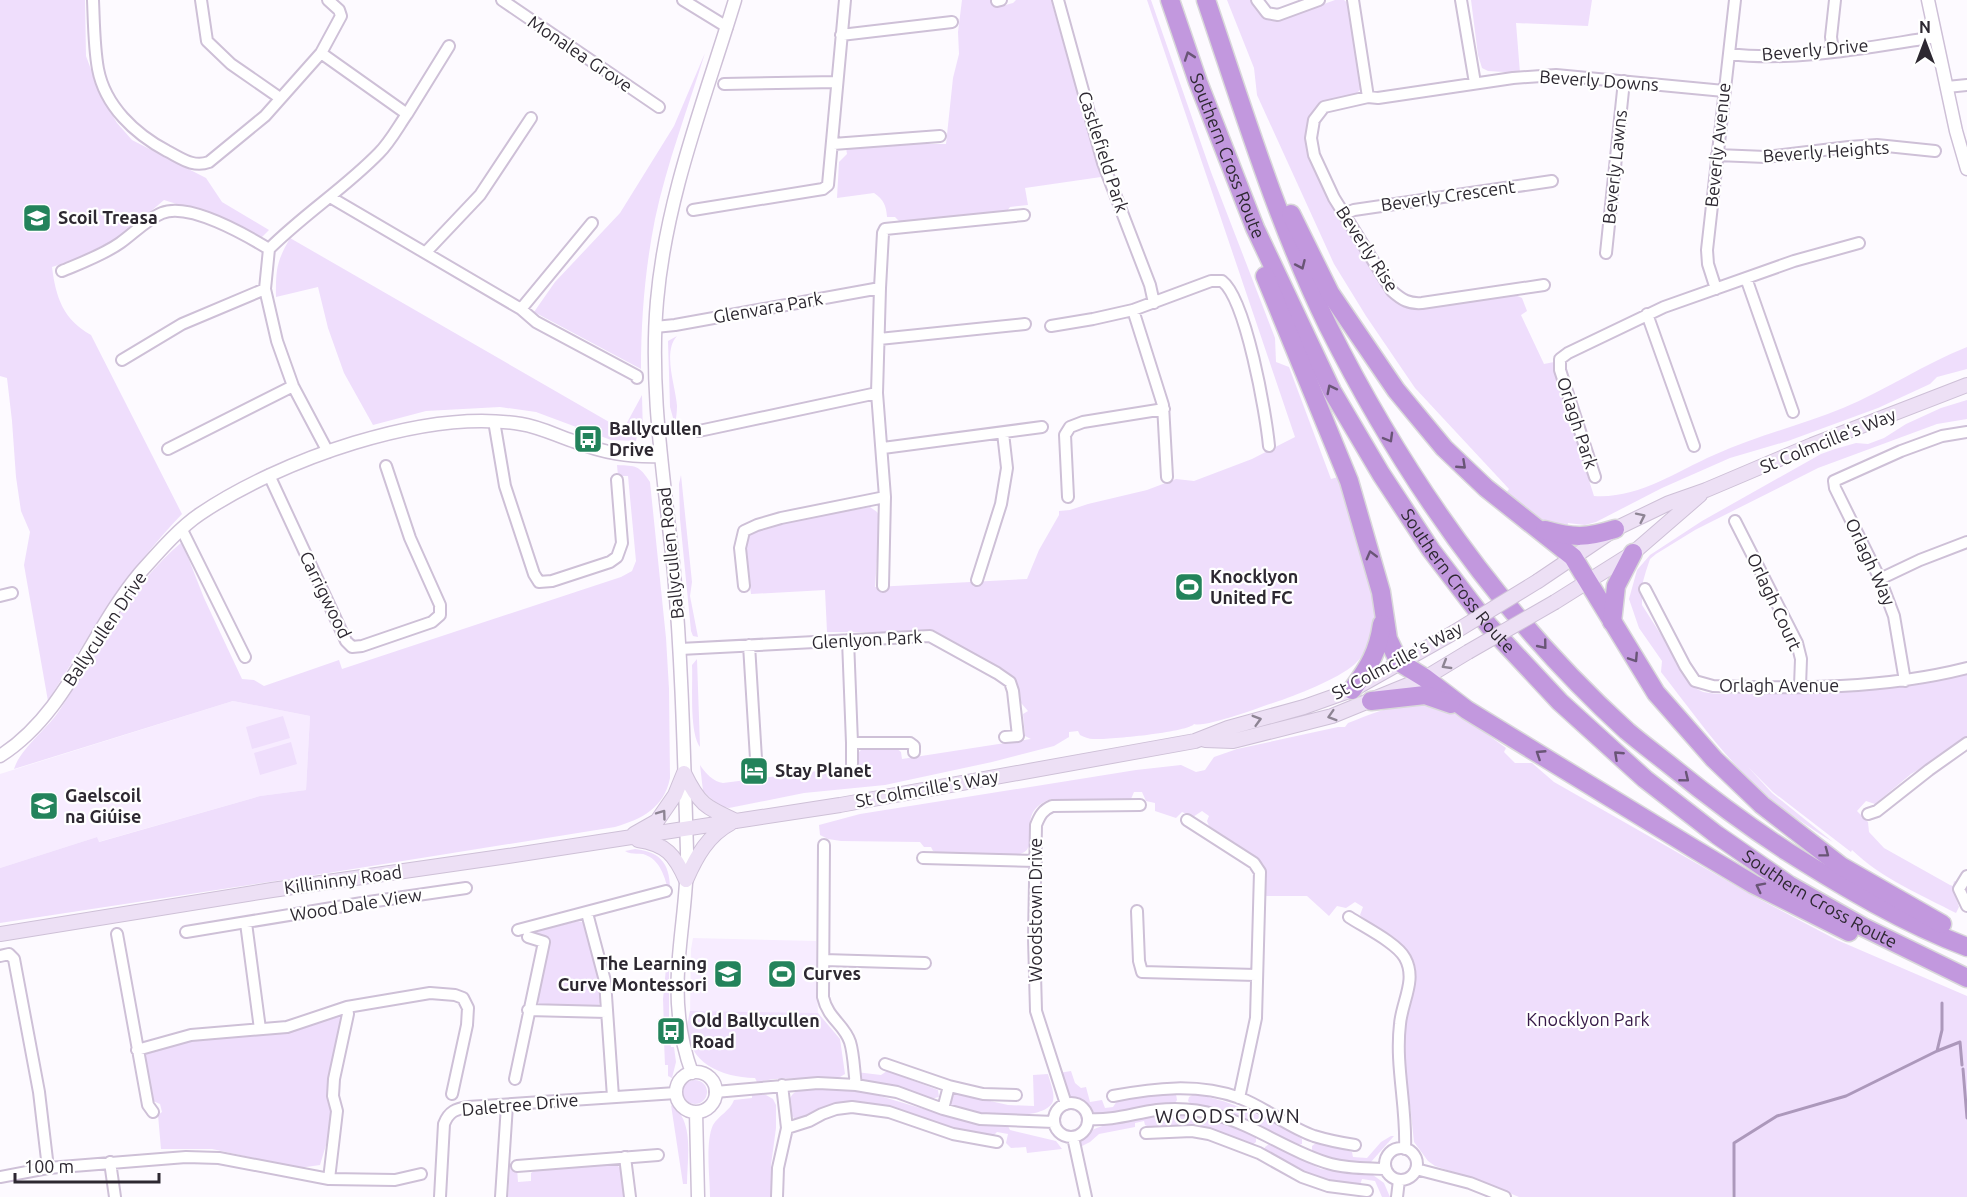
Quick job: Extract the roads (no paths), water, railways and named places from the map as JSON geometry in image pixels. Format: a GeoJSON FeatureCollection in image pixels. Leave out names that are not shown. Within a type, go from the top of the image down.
{"type":"FeatureCollection","features":[{"type":"Feature","properties":{"kind":"highway","name":"Southern Cross Route"},"geometry":{"type":"LineString","coordinates":[[1170,0],[1202,93],[1255,228],[1332,391],[1380,474],[1431,550],[1489,626],[1560,702],[1645,779],[1717,835],[1790,885],[1863,927],[1967,978]]}},
{"type":"Feature","properties":{"kind":"highway","name":"Southern Cross Route"},"geometry":{"type":"LineString","coordinates":[[1206,0],[1292,245],[1327,322],[1358,384],[1403,461],[1466,552],[1550,655],[1628,731],[1751,828],[1824,875],[1873,902],[1967,947]]}},
{"type":"Feature","properties":{"kind":"highway"},"geometry":{"type":"LineString","coordinates":[[1251,132],[1330,293],[1390,382],[1444,448],[1486,488],[1573,557],[1662,700],[1714,759],[1747,793],[1841,866],[1967,937]]}},
{"type":"Feature","properties":{"kind":"highway"},"geometry":{"type":"LineString","coordinates":[[1255,228],[1260,264],[1349,481],[1381,592],[1389,639],[1399,662],[1425,678],[1467,710],[1753,884],[1849,932],[1895,952],[1967,978]]}},
{"type":"Feature","properties":{"kind":"highway"},"geometry":{"type":"LineString","coordinates":[[1534,527],[1567,536],[1590,537],[1615,529]]}},
{"type":"Feature","properties":{"kind":"highway"},"geometry":{"type":"LineString","coordinates":[[1612,622],[1616,586],[1633,553]]}},
{"type":"Feature","properties":{"kind":"highway"},"geometry":{"type":"LineString","coordinates":[[1352,690],[1367,669],[1379,645],[1383,612]]}},
{"type":"Feature","properties":{"kind":"highway"},"geometry":{"type":"LineString","coordinates":[[1371,701],[1425,695],[1467,710]]}},
{"type":"Feature","properties":{"kind":"main road","name":"St Colmcille's Way"},"geometry":{"type":"LineString","coordinates":[[1203,740],[1228,728],[1304,707],[1352,690],[1454,633],[1539,581],[1615,529],[1669,503],[1706,490],[1812,445],[1967,387]]}},
{"type":"Feature","properties":{"kind":"main road","name":"St Colmcille's Way"},"geometry":{"type":"LineString","coordinates":[[686,830],[1203,740],[1233,741],[1332,716],[1425,678],[1556,602],[1633,553],[1706,490]]}},
{"type":"Feature","properties":{"kind":"main road"},"geometry":{"type":"LineString","coordinates":[[684,773],[694,795],[706,807],[736,821]]}},
{"type":"Feature","properties":{"kind":"main road"},"geometry":{"type":"LineString","coordinates":[[624,839],[657,821],[675,795],[684,773]]}},
{"type":"Feature","properties":{"kind":"main road"},"geometry":{"type":"LineString","coordinates":[[686,880],[696,858],[707,843],[725,827],[736,821]]}},
{"type":"Feature","properties":{"kind":"main road","name":"Killininny Road"},"geometry":{"type":"LineString","coordinates":[[0,934],[272,890],[686,830]]}},
{"type":"Feature","properties":{"kind":"main road"},"geometry":{"type":"LineString","coordinates":[[624,839],[653,842],[666,849],[679,863],[686,880]]}},
{"type":"Feature","properties":{"kind":"street"},"geometry":{"type":"LineString","coordinates":[[93,0],[98,70],[110,99],[121,117],[146,140],[191,164],[201,165],[209,162],[266,116],[321,53],[341,16],[339,10],[328,0]]}},
{"type":"Feature","properties":{"kind":"street"},"geometry":{"type":"LineString","coordinates":[[201,0],[207,41],[231,64],[280,98]]}},
{"type":"Feature","properties":{"kind":"street","name":"Monalea Grove"},"geometry":{"type":"LineString","coordinates":[[502,0],[659,107]]}},
{"type":"Feature","properties":{"kind":"street"},"geometry":{"type":"LineString","coordinates":[[683,0],[727,27]]}},
{"type":"Feature","properties":{"kind":"street","name":"Ballycullen Road"},"geometry":{"type":"LineString","coordinates":[[686,830],[680,649],[661,456],[655,378],[655,327],[659,276],[682,168],[735,0]]}},
{"type":"Feature","properties":{"kind":"street"},"geometry":{"type":"LineString","coordinates":[[693,210],[823,189],[828,185],[845,0]]}},
{"type":"Feature","properties":{"kind":"street","name":"Castlefield Park"},"geometry":{"type":"LineString","coordinates":[[1058,0],[1103,163],[1150,285],[1154,303]]}},
{"type":"Feature","properties":{"kind":"street"},"geometry":{"type":"LineString","coordinates":[[1257,0],[1267,14],[1278,15],[1319,0]]}},
{"type":"Feature","properties":{"kind":"street"},"geometry":{"type":"LineString","coordinates":[[1353,0],[1368,97]]}},
{"type":"Feature","properties":{"kind":"street"},"geometry":{"type":"LineString","coordinates":[[1461,0],[1475,83]]}},
{"type":"Feature","properties":{"kind":"street","name":"Beverly Avenue"},"geometry":{"type":"LineString","coordinates":[[1716,289],[1707,264],[1707,250],[1735,0]]}},
{"type":"Feature","properties":{"kind":"street"},"geometry":{"type":"LineString","coordinates":[[1833,51],[1831,38],[1835,0]]}},
{"type":"Feature","properties":{"kind":"street"},"geometry":{"type":"LineString","coordinates":[[1928,0],[1967,169]]}},
{"type":"Feature","properties":{"kind":"street"},"geometry":{"type":"LineString","coordinates":[[841,35],[952,22]]}},
{"type":"Feature","properties":{"kind":"street","name":"Beverly Drive"},"geometry":{"type":"LineString","coordinates":[[1729,54],[1782,56],[1936,37]]}},
{"type":"Feature","properties":{"kind":"street"},"geometry":{"type":"LineString","coordinates":[[328,452],[293,386],[277,341],[265,289],[269,249],[287,231],[381,152],[449,46]]}},
{"type":"Feature","properties":{"kind":"street"},"geometry":{"type":"LineString","coordinates":[[321,53],[407,114]]}},
{"type":"Feature","properties":{"kind":"street","name":"Beverly Downs"},"geometry":{"type":"LineString","coordinates":[[1368,97],[1378,98],[1525,76],[1556,75],[1724,91]]}},
{"type":"Feature","properties":{"kind":"street","name":"Beverly Lawns"},"geometry":{"type":"LineString","coordinates":[[1606,253],[1624,81]]}},
{"type":"Feature","properties":{"kind":"street"},"geometry":{"type":"LineString","coordinates":[[724,84],[837,82]]}},
{"type":"Feature","properties":{"kind":"street"},"geometry":{"type":"LineString","coordinates":[[1947,87],[1967,85]]}},
{"type":"Feature","properties":{"kind":"street","name":"Beverly Rise"},"geometry":{"type":"LineString","coordinates":[[1368,97],[1324,107],[1314,120],[1311,130],[1314,155],[1334,198],[1392,291],[1408,303],[1422,303],[1544,285]]}},
{"type":"Feature","properties":{"kind":"street"},"geometry":{"type":"LineString","coordinates":[[426,252],[480,195],[531,118]]}},
{"type":"Feature","properties":{"kind":"street"},"geometry":{"type":"LineString","coordinates":[[833,144],[940,136]]}},
{"type":"Feature","properties":{"kind":"street","name":"Beverly Heights"},"geometry":{"type":"LineString","coordinates":[[1717,155],[1766,157],[1877,145],[1935,151]]}},
{"type":"Feature","properties":{"kind":"street","name":"Beverly Crescent"},"geometry":{"type":"LineString","coordinates":[[1344,214],[1354,210],[1552,181]]}},
{"type":"Feature","properties":{"kind":"street"},"geometry":{"type":"LineString","coordinates":[[330,197],[521,309],[536,322],[637,378]]}},
{"type":"Feature","properties":{"kind":"street"},"geometry":{"type":"LineString","coordinates":[[62,271],[118,245],[161,213],[175,211],[192,213],[245,234],[269,249]]}},
{"type":"Feature","properties":{"kind":"street"},"geometry":{"type":"LineString","coordinates":[[883,586],[885,497],[877,393],[883,233],[885,229],[1024,215]]}},
{"type":"Feature","properties":{"kind":"street"},"geometry":{"type":"LineString","coordinates":[[521,309],[592,224]]}},
{"type":"Feature","properties":{"kind":"street","name":"Orlagh Park"},"geometry":{"type":"LineString","coordinates":[[1594,477],[1560,370],[1560,359],[1647,314],[1805,258],[1859,243]]}},
{"type":"Feature","properties":{"kind":"street"},"geometry":{"type":"LineString","coordinates":[[1746,278],[1793,412]]}},
{"type":"Feature","properties":{"kind":"street"},"geometry":{"type":"LineString","coordinates":[[1051,326],[1133,310],[1211,282],[1222,281],[1233,293],[1260,385],[1269,446]]}},
{"type":"Feature","properties":{"kind":"street","name":"Glenvara Park"},"geometry":{"type":"LineString","coordinates":[[655,327],[675,326],[880,288]]}},
{"type":"Feature","properties":{"kind":"street"},"geometry":{"type":"LineString","coordinates":[[122,360],[182,324],[265,289]]}},
{"type":"Feature","properties":{"kind":"street"},"geometry":{"type":"LineString","coordinates":[[1133,310],[1164,409],[1167,477]]}},
{"type":"Feature","properties":{"kind":"street"},"geometry":{"type":"LineString","coordinates":[[1647,314],[1694,446]]}},
{"type":"Feature","properties":{"kind":"street"},"geometry":{"type":"LineString","coordinates":[[879,339],[1025,324]]}},
{"type":"Feature","properties":{"kind":"street"},"geometry":{"type":"LineString","coordinates":[[168,449],[293,386]]}},
{"type":"Feature","properties":{"kind":"street"},"geometry":{"type":"LineString","coordinates":[[699,431],[877,393]]}},
{"type":"Feature","properties":{"kind":"street"},"geometry":{"type":"LineString","coordinates":[[1068,497],[1065,435],[1070,427],[1083,422],[1164,409]]}},
{"type":"Feature","properties":{"kind":"street"},"geometry":{"type":"LineString","coordinates":[[494,421],[505,486],[534,574],[539,582],[552,581],[610,562],[617,557],[622,543],[617,480]]}},
{"type":"Feature","properties":{"kind":"street","name":"Ballycullen Drive"},"geometry":{"type":"LineString","coordinates":[[0,756],[21,741],[52,708],[126,593],[155,557],[198,515],[269,475],[328,452],[375,438],[429,426],[494,421],[545,429],[571,441],[615,454],[661,456]]}},
{"type":"Feature","properties":{"kind":"street"},"geometry":{"type":"LineString","coordinates":[[883,448],[1042,427]]}},
{"type":"Feature","properties":{"kind":"street","name":"Orlagh Way"},"geometry":{"type":"LineString","coordinates":[[1905,681],[1894,616],[1880,579],[1835,488],[1834,481],[1901,451],[1942,436],[1967,432]]}},
{"type":"Feature","properties":{"kind":"street"},"geometry":{"type":"LineString","coordinates":[[978,580],[1001,504],[1007,468],[1003,433]]}},
{"type":"Feature","properties":{"kind":"street","name":"Carrigwood"},"geometry":{"type":"LineString","coordinates":[[269,475],[346,641],[352,647],[362,646],[432,622],[440,615],[440,605],[410,538],[386,466]]}},
{"type":"Feature","properties":{"kind":"street"},"geometry":{"type":"LineString","coordinates":[[744,586],[740,548],[744,531],[781,518],[885,497]]}},
{"type":"Feature","properties":{"kind":"street","name":"Orlagh Court"},"geometry":{"type":"LineString","coordinates":[[1735,521],[1797,643],[1801,659],[1800,686]]}},
{"type":"Feature","properties":{"kind":"street"},"geometry":{"type":"LineString","coordinates":[[182,530],[245,657]]}},
{"type":"Feature","properties":{"kind":"street"},"geometry":{"type":"LineString","coordinates":[[1880,579],[1920,560],[1967,542]]}},
{"type":"Feature","properties":{"kind":"street","name":"Orlagh Avenue"},"geometry":{"type":"LineString","coordinates":[[1645,589],[1695,681],[1713,686],[1859,686],[1905,681],[1967,668]]}},
{"type":"Feature","properties":{"kind":"street"},"geometry":{"type":"LineString","coordinates":[[0,596],[12,593]]}},
{"type":"Feature","properties":{"kind":"street","name":"Glenlyon Park"},"geometry":{"type":"LineString","coordinates":[[680,649],[930,636],[1010,682],[1016,709],[1018,736],[1005,737]]}},
{"type":"Feature","properties":{"kind":"street"},"geometry":{"type":"LineString","coordinates":[[848,640],[852,764]]}},
{"type":"Feature","properties":{"kind":"street"},"geometry":{"type":"LineString","coordinates":[[749,645],[757,775]]}},
{"type":"Feature","properties":{"kind":"street"},"geometry":{"type":"LineString","coordinates":[[852,743],[910,743],[914,746],[914,752]]}},
{"type":"Feature","properties":{"kind":"street"},"geometry":{"type":"LineString","coordinates":[[1868,814],[1877,811],[1967,743]]}},
{"type":"Feature","properties":{"kind":"street","name":"Woodstown Drive"},"geometry":{"type":"LineString","coordinates":[[1066,1104],[1036,1011],[1034,977],[1036,825],[1045,809],[1061,805],[1140,805]]}},
{"type":"Feature","properties":{"kind":"street"},"geometry":{"type":"LineString","coordinates":[[1187,820],[1254,863],[1260,872],[1256,1018],[1239,1098]]}},
{"type":"Feature","properties":{"kind":"street"},"geometry":{"type":"LineString","coordinates":[[686,830],[686,880],[678,969],[678,996],[684,1047],[692,1073]]}},
{"type":"Feature","properties":{"kind":"street"},"geometry":{"type":"LineString","coordinates":[[824,845],[823,997],[826,1010],[850,1042],[856,1085]]}},
{"type":"Feature","properties":{"kind":"street"},"geometry":{"type":"LineString","coordinates":[[922,858],[1036,861]]}},
{"type":"Feature","properties":{"kind":"street"},"geometry":{"type":"LineString","coordinates":[[1967,876],[1959,889],[1967,906]]}},
{"type":"Feature","properties":{"kind":"street","name":"Wood Dale View"},"geometry":{"type":"LineString","coordinates":[[186,932],[466,888]]}},
{"type":"Feature","properties":{"kind":"street"},"geometry":{"type":"LineString","coordinates":[[518,930],[666,891]]}},
{"type":"Feature","properties":{"kind":"street"},"geometry":{"type":"LineString","coordinates":[[1137,911],[1139,961],[1143,972],[1256,975]]}},
{"type":"Feature","properties":{"kind":"street"},"geometry":{"type":"LineString","coordinates":[[587,913],[605,981],[613,1097]]}},
{"type":"Feature","properties":{"kind":"street"},"geometry":{"type":"LineString","coordinates":[[1349,917],[1401,951],[1411,974],[1400,1022],[1399,1040],[1400,1082],[1405,1111],[1405,1149]]}},
{"type":"Feature","properties":{"kind":"street"},"geometry":{"type":"LineString","coordinates":[[246,923],[260,1029]]}},
{"type":"Feature","properties":{"kind":"street"},"geometry":{"type":"LineString","coordinates":[[117,934],[148,1105],[153,1112]]}},
{"type":"Feature","properties":{"kind":"street"},"geometry":{"type":"LineString","coordinates":[[514,1079],[544,942],[528,937]]}},
{"type":"Feature","properties":{"kind":"street"},"geometry":{"type":"LineString","coordinates":[[0,956],[9,954],[14,959],[39,1092],[48,1168]]}},
{"type":"Feature","properties":{"kind":"street"},"geometry":{"type":"LineString","coordinates":[[824,960],[925,963]]}},
{"type":"Feature","properties":{"kind":"street"},"geometry":{"type":"LineString","coordinates":[[137,1050],[190,1035],[287,1027],[347,1007],[430,993],[455,995],[463,998],[468,1008],[467,1025],[452,1094]]}},
{"type":"Feature","properties":{"kind":"street"},"geometry":{"type":"LineString","coordinates":[[329,1179],[337,1111],[333,1096],[334,1079],[348,1014],[347,1007]]}},
{"type":"Feature","properties":{"kind":"street"},"geometry":{"type":"LineString","coordinates":[[528,1010],[607,1012]]}},
{"type":"Feature","properties":{"kind":"street"},"geometry":{"type":"LineString","coordinates":[[885,1064],[949,1086],[983,1094],[1016,1095]]}},
{"type":"Feature","properties":{"kind":"street"},"geometry":{"type":"LineString","coordinates":[[692,1073],[705,1075],[714,1085],[716,1092],[708,1108],[696,1112],[681,1106],[676,1093],[681,1079],[692,1073]]}},
{"type":"Feature","properties":{"kind":"street"},"geometry":{"type":"LineString","coordinates":[[716,1092],[818,1083],[856,1085],[897,1092],[942,1109],[980,1119],[1054,1122]]}},
{"type":"Feature","properties":{"kind":"street"},"geometry":{"type":"LineString","coordinates":[[777,1197],[778,1168],[787,1128],[782,1085]]}},
{"type":"Feature","properties":{"kind":"street"},"geometry":{"type":"LineString","coordinates":[[942,1109],[949,1086]]}},
{"type":"Feature","properties":{"kind":"street"},"geometry":{"type":"LineString","coordinates":[[1184,1087],[1184,1109]]}},
{"type":"Feature","properties":{"kind":"street"},"geometry":{"type":"LineString","coordinates":[[1113,1096],[1184,1087],[1239,1098],[1313,1136],[1355,1145]]}},
{"type":"Feature","properties":{"kind":"street","name":"Daletree Drive"},"geometry":{"type":"LineString","coordinates":[[440,1197],[444,1124],[448,1116],[459,1108],[676,1093]]}},
{"type":"Feature","properties":{"kind":"street"},"geometry":{"type":"LineString","coordinates":[[1076,1103],[1087,1114],[1088,1119],[1083,1132],[1073,1137],[1063,1135],[1054,1122],[1057,1110],[1066,1104],[1076,1103]]}},
{"type":"Feature","properties":{"kind":"street"},"geometry":{"type":"LineString","coordinates":[[501,1197],[507,1105]]}},
{"type":"Feature","properties":{"kind":"street"},"geometry":{"type":"LineString","coordinates":[[787,1128],[836,1109],[852,1107],[889,1112],[953,1134],[997,1142]]}},
{"type":"Feature","properties":{"kind":"street"},"geometry":{"type":"LineString","coordinates":[[1088,1119],[1102,1120],[1156,1110],[1184,1109],[1215,1114],[1267,1134],[1306,1155],[1332,1164],[1386,1169]]}},
{"type":"Feature","properties":{"kind":"street"},"geometry":{"type":"LineString","coordinates":[[696,1112],[698,1197]]}},
{"type":"Feature","properties":{"kind":"street"},"geometry":{"type":"LineString","coordinates":[[1146,1133],[1192,1131],[1234,1142],[1302,1177],[1328,1186],[1367,1191]]}},
{"type":"Feature","properties":{"kind":"street"},"geometry":{"type":"LineString","coordinates":[[1259,1153],[1267,1134]]}},
{"type":"Feature","properties":{"kind":"street"},"geometry":{"type":"LineString","coordinates":[[1306,1155],[1313,1136]]}},
{"type":"Feature","properties":{"kind":"street"},"geometry":{"type":"LineString","coordinates":[[1073,1137],[1086,1197]]}},
{"type":"Feature","properties":{"kind":"street"},"geometry":{"type":"LineString","coordinates":[[1405,1149],[1414,1154],[1416,1169],[1408,1179],[1399,1180],[1391,1176],[1386,1169],[1387,1158],[1394,1150],[1405,1149]]}},
{"type":"Feature","properties":{"kind":"street"},"geometry":{"type":"LineString","coordinates":[[517,1166],[658,1155]]}},
{"type":"Feature","properties":{"kind":"street"},"geometry":{"type":"LineString","coordinates":[[0,1177],[48,1168],[186,1157],[219,1158],[329,1179],[395,1180],[421,1174]]}},
{"type":"Feature","properties":{"kind":"street"},"geometry":{"type":"LineString","coordinates":[[625,1158],[630,1197]]}},
{"type":"Feature","properties":{"kind":"street"},"geometry":{"type":"LineString","coordinates":[[110,1162],[115,1197]]}},
{"type":"Feature","properties":{"kind":"street"},"geometry":{"type":"LineString","coordinates":[[1416,1169],[1470,1182],[1505,1197]]}},
{"type":"Feature","properties":{"kind":"street"},"geometry":{"type":"LineString","coordinates":[[1397,1197],[1399,1180]]}},
{"type":"Feature","properties":{"kind":"waterway"},"geometry":{"type":"LineString","coordinates":[[1734,1197],[1734,1143],[1777,1116],[1846,1096],[1937,1051],[1942,1030],[1942,1003]]}},
{"type":"Feature","properties":{"kind":"waterway"},"geometry":{"type":"LineString","coordinates":[[1937,1051],[1960,1042],[1962,1065]]}},
{"type":"Feature","properties":{"kind":"waterway"},"geometry":{"type":"LineString","coordinates":[[1963,1069],[1967,1118]]}},
{"type":"Feature","properties":{"kind":"place","name":"Scoil Treasa"},"geometry":{"type":"Point","coordinates":[37,218]}},
{"type":"Feature","properties":{"kind":"place","name":"Ballycullen Drive"},"geometry":{"type":"Point","coordinates":[588,439]}},
{"type":"Feature","properties":{"kind":"place","name":"Knocklyon United FC"},"geometry":{"type":"Point","coordinates":[1189,587]}},
{"type":"Feature","properties":{"kind":"place","name":"Stay Planet"},"geometry":{"type":"Point","coordinates":[754,771]}},
{"type":"Feature","properties":{"kind":"place","name":"Gaelscoil na Giúise"},"geometry":{"type":"Point","coordinates":[44,806]}},
{"type":"Feature","properties":{"kind":"place","name":"The Learning Curve Montessori"},"geometry":{"type":"Point","coordinates":[728,974]}},
{"type":"Feature","properties":{"kind":"place","name":"Curves"},"geometry":{"type":"Point","coordinates":[782,974]}},
{"type":"Feature","properties":{"kind":"place","name":"Old Ballycullen Road"},"geometry":{"type":"Point","coordinates":[671,1031]}},
{"type":"Feature","properties":{"kind":"district","name":"WOODSTOWN"},"geometry":{"type":"Point","coordinates":[1228,1116]}},
{"type":"Feature","properties":{"kind":"park label","name":"Knocklyon Park"},"geometry":{"type":"Point","coordinates":[1588,1020]}}]}
